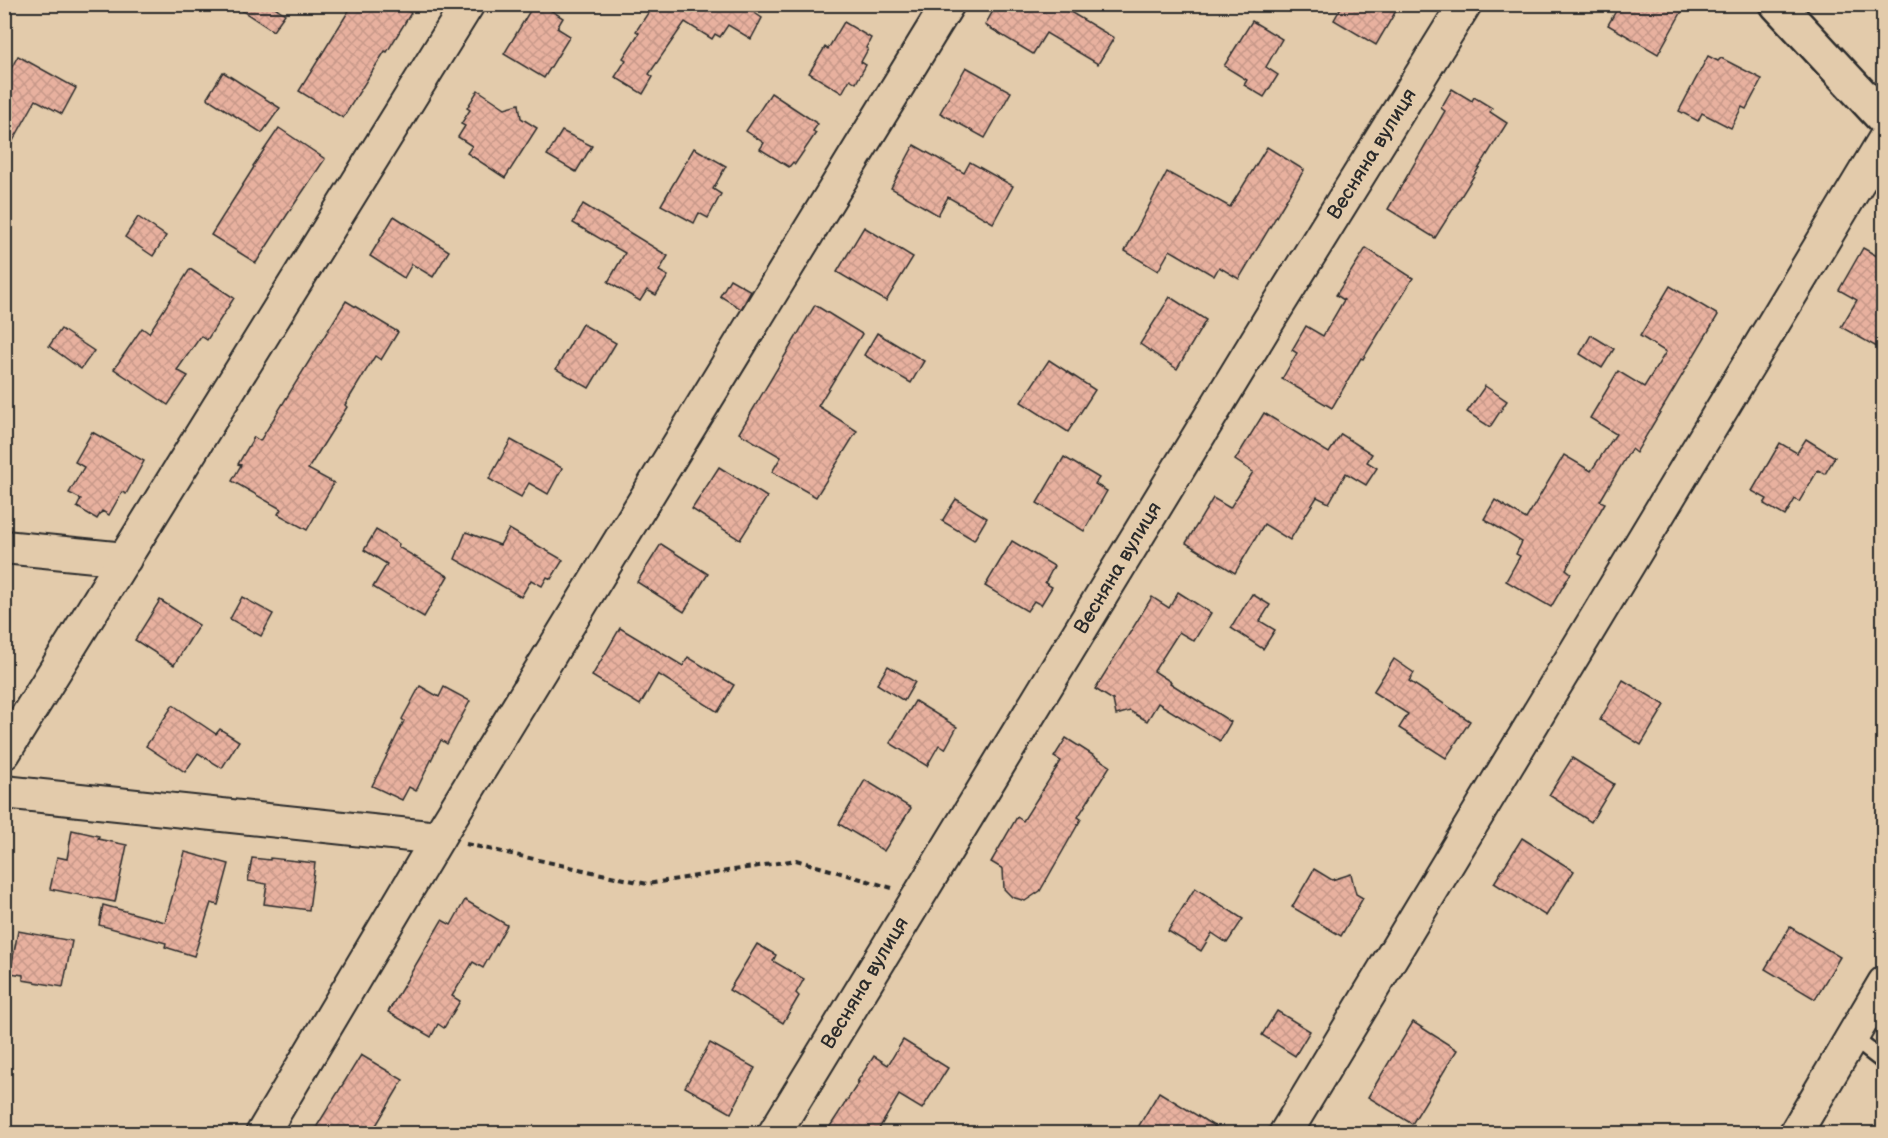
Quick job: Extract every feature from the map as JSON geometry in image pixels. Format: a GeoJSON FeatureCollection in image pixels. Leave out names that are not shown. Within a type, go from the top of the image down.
{"type":"FeatureCollection","features":[{"type":"Feature","properties":{"kind":"street"},"geometry":{"type":"LineString","coordinates":[[4,753],[468,4]]}},
{"type":"Feature","properties":{"kind":"street"},"geometry":{"type":"LineString","coordinates":[[262,1134],[438,838],[948,4]]}},
{"type":"Feature","properties":{"kind":"street","name":"Весняна вулиця"},"geometry":{"type":"LineString","coordinates":[[774,1134],[1269,320],[1465,4]]}},
{"type":"Feature","properties":{"kind":"street"},"geometry":{"type":"LineString","coordinates":[[1777,4],[1884,119]]}},
{"type":"Feature","properties":{"kind":"street"},"geometry":{"type":"LineString","coordinates":[[1284,1134],[1884,140]]}},
{"type":"Feature","properties":{"kind":"street"},"geometry":{"type":"LineString","coordinates":[[4,547],[125,559]]}},
{"type":"Feature","properties":{"kind":"street"},"geometry":{"type":"LineString","coordinates":[[4,792],[438,838]]}},
{"type":"Feature","properties":{"kind":"street"},"geometry":{"type":"LineString","coordinates":[[1795,1134],[1884,983]]}},
{"type":"Feature","properties":{"kind":"lane"},"geometry":{"type":"LineString","coordinates":[[1852,1037],[1884,1062]]}},
{"type":"Feature","properties":{"kind":"path"},"geometry":{"type":"LineString","coordinates":[[438,838],[647,884],[796,860],[919,896]]}},
{"type":"Feature","properties":{"kind":"building"},"geometry":{"type":"Polygon","coordinates":[[[232,4],[270,4],[285,14],[273,31],[232,4]]]}},
{"type":"Feature","properties":{"kind":"building"},"geometry":{"type":"Polygon","coordinates":[[[353,4],[398,4],[411,13],[343,118],[299,91],[353,4]]]}},
{"type":"Feature","properties":{"kind":"building"},"geometry":{"type":"Polygon","coordinates":[[[534,4],[541,4],[563,18],[557,28],[570,36],[544,78],[504,54],[534,4]]]}},
{"type":"Feature","properties":{"kind":"building"},"geometry":{"type":"Polygon","coordinates":[[[654,4],[741,4],[762,18],[751,39],[728,25],[720,37],[715,34],[712,39],[685,22],[649,74],[653,77],[643,94],[615,77],[626,60],[623,58],[639,33],[636,31],[654,4]]]}},
{"type":"Feature","properties":{"kind":"building"},"geometry":{"type":"Polygon","coordinates":[[[997,4],[1057,4],[1114,38],[1098,64],[1046,33],[1033,54],[985,25],[997,4]]]}},
{"type":"Feature","properties":{"kind":"building"},"geometry":{"type":"Polygon","coordinates":[[[1343,4],[1400,4],[1376,45],[1334,20],[1343,4]]]}},
{"type":"Feature","properties":{"kind":"building"},"geometry":{"type":"Polygon","coordinates":[[[1620,4],[1686,4],[1658,54],[1608,25],[1620,4]]]}},
{"type":"Feature","properties":{"kind":"building"},"geometry":{"type":"Polygon","coordinates":[[[1252,21],[1282,39],[1266,67],[1278,75],[1264,97],[1244,85],[1247,80],[1224,66],[1252,21]]]}},
{"type":"Feature","properties":{"kind":"building"},"geometry":{"type":"Polygon","coordinates":[[[844,22],[871,38],[861,62],[866,65],[856,83],[850,79],[842,93],[809,73],[825,47],[828,49],[844,22]]]}},
{"type":"Feature","properties":{"kind":"building"},"geometry":{"type":"Polygon","coordinates":[[[18,56],[76,88],[62,114],[36,100],[4,157],[4,81],[18,56]]]}},
{"type":"Feature","properties":{"kind":"building"},"geometry":{"type":"Polygon","coordinates":[[[1708,56],[1718,61],[1721,58],[1762,79],[1746,109],[1742,107],[1731,128],[1702,113],[1698,121],[1679,111],[1708,56]]]}},
{"type":"Feature","properties":{"kind":"building"},"geometry":{"type":"Polygon","coordinates":[[[966,67],[1011,92],[985,138],[940,113],[966,67]]]}},
{"type":"Feature","properties":{"kind":"building"},"geometry":{"type":"Polygon","coordinates":[[[223,72],[280,108],[262,133],[207,98],[223,72]]]}},
{"type":"Feature","properties":{"kind":"building"},"geometry":{"type":"Polygon","coordinates":[[[1452,89],[1472,101],[1474,97],[1492,108],[1490,112],[1507,123],[1435,238],[1388,209],[1445,111],[1441,108],[1452,89]]]}},
{"type":"Feature","properties":{"kind":"building"},"geometry":{"type":"Polygon","coordinates":[[[478,90],[505,108],[519,104],[521,118],[537,128],[505,178],[467,153],[472,146],[458,137],[465,126],[461,124],[470,110],[467,108],[478,90]]]}},
{"type":"Feature","properties":{"kind":"building"},"geometry":{"type":"Polygon","coordinates":[[[771,93],[818,124],[813,131],[816,133],[795,164],[793,162],[789,167],[760,149],[764,143],[746,131],[771,93]]]}},
{"type":"Feature","properties":{"kind":"building"},"geometry":{"type":"Polygon","coordinates":[[[279,128],[325,159],[256,263],[211,235],[279,128]]]}},
{"type":"Feature","properties":{"kind":"building"},"geometry":{"type":"Polygon","coordinates":[[[562,131],[592,146],[576,172],[547,155],[562,131]]]}},
{"type":"Feature","properties":{"kind":"building"},"geometry":{"type":"Polygon","coordinates":[[[914,145],[964,173],[970,162],[1013,186],[993,223],[948,197],[938,215],[891,188],[914,145]]]}},
{"type":"Feature","properties":{"kind":"building"},"geometry":{"type":"Polygon","coordinates":[[[1267,147],[1304,170],[1239,279],[1219,267],[1214,276],[1170,250],[1158,271],[1125,251],[1167,172],[1230,207],[1267,147]]]}},
{"type":"Feature","properties":{"kind":"building"},"geometry":{"type":"Polygon","coordinates":[[[694,148],[726,166],[713,189],[721,194],[708,218],[699,213],[694,223],[661,205],[694,148]]]}},
{"type":"Feature","properties":{"kind":"building"},"geometry":{"type":"Polygon","coordinates":[[[583,204],[668,256],[659,271],[668,276],[656,295],[647,290],[640,301],[608,282],[625,253],[573,223],[583,204]]]}},
{"type":"Feature","properties":{"kind":"building"},"geometry":{"type":"Polygon","coordinates":[[[394,216],[449,251],[433,277],[412,264],[404,278],[370,256],[394,216]]]}},
{"type":"Feature","properties":{"kind":"building"},"geometry":{"type":"Polygon","coordinates":[[[138,217],[166,236],[153,256],[125,237],[138,217]]]}},
{"type":"Feature","properties":{"kind":"building"},"geometry":{"type":"Polygon","coordinates":[[[864,227],[913,257],[886,301],[837,272],[864,227]]]}},
{"type":"Feature","properties":{"kind":"building"},"geometry":{"type":"Polygon","coordinates":[[[1366,248],[1413,278],[1363,359],[1361,358],[1332,408],[1282,379],[1297,353],[1292,350],[1306,326],[1323,336],[1344,300],[1336,295],[1366,248]]]}},
{"type":"Feature","properties":{"kind":"building"},"geometry":{"type":"Polygon","coordinates":[[[1863,248],[1884,260],[1884,351],[1841,327],[1857,300],[1839,290],[1863,248]]]}},
{"type":"Feature","properties":{"kind":"building"},"geometry":{"type":"Polygon","coordinates":[[[190,269],[234,298],[207,340],[201,336],[177,370],[188,376],[168,405],[114,369],[142,328],[149,333],[190,269]]]}},
{"type":"Feature","properties":{"kind":"building"},"geometry":{"type":"Polygon","coordinates":[[[730,279],[751,291],[741,309],[720,296],[730,279]]]}},
{"type":"Feature","properties":{"kind":"building"},"geometry":{"type":"Polygon","coordinates":[[[1670,286],[1718,315],[1636,453],[1631,449],[1600,501],[1605,503],[1566,569],[1571,573],[1551,607],[1506,581],[1520,556],[1516,554],[1522,542],[1484,519],[1495,500],[1526,519],[1564,455],[1591,471],[1616,434],[1590,418],[1618,371],[1644,387],[1666,352],[1640,336],[1670,286]]]}},
{"type":"Feature","properties":{"kind":"building"},"geometry":{"type":"Polygon","coordinates":[[[1170,297],[1206,320],[1177,369],[1140,344],[1170,297]]]}},
{"type":"Feature","properties":{"kind":"building"},"geometry":{"type":"Polygon","coordinates":[[[346,301],[398,332],[381,360],[375,356],[345,405],[347,407],[308,469],[334,483],[307,530],[278,514],[281,509],[232,481],[241,465],[238,464],[254,437],[260,441],[346,301]]]}},
{"type":"Feature","properties":{"kind":"building"},"geometry":{"type":"Polygon","coordinates":[[[815,305],[862,334],[818,406],[857,431],[816,497],[772,472],[781,457],[739,433],[815,305]]]}},
{"type":"Feature","properties":{"kind":"building"},"geometry":{"type":"Polygon","coordinates":[[[582,324],[616,343],[589,388],[556,369],[582,324]]]}},
{"type":"Feature","properties":{"kind":"building"},"geometry":{"type":"Polygon","coordinates":[[[61,329],[94,351],[81,369],[49,346],[61,329]]]}},
{"type":"Feature","properties":{"kind":"building"},"geometry":{"type":"Polygon","coordinates":[[[877,333],[924,361],[911,383],[864,355],[877,333]]]}},
{"type":"Feature","properties":{"kind":"building"},"geometry":{"type":"Polygon","coordinates":[[[1591,335],[1614,349],[1602,368],[1580,354],[1591,335]]]}},
{"type":"Feature","properties":{"kind":"building"},"geometry":{"type":"Polygon","coordinates":[[[1049,360],[1095,390],[1068,432],[1021,402],[1049,360]]]}},
{"type":"Feature","properties":{"kind":"building"},"geometry":{"type":"Polygon","coordinates":[[[1485,386],[1507,401],[1490,427],[1467,412],[1485,386]]]}},
{"type":"Feature","properties":{"kind":"building"},"geometry":{"type":"Polygon","coordinates":[[[1264,413],[1329,453],[1341,434],[1372,454],[1367,462],[1377,468],[1366,485],[1346,473],[1329,503],[1317,497],[1290,540],[1264,524],[1235,573],[1186,543],[1213,498],[1230,508],[1253,472],[1235,460],[1264,413]]]}},
{"type":"Feature","properties":{"kind":"building"},"geometry":{"type":"Polygon","coordinates":[[[92,432],[144,461],[126,494],[122,492],[109,515],[102,511],[97,519],[77,507],[81,499],[69,493],[84,467],[75,462],[92,432]]]}},
{"type":"Feature","properties":{"kind":"building"},"geometry":{"type":"Polygon","coordinates":[[[1806,439],[1835,457],[1825,474],[1818,470],[1799,502],[1795,499],[1785,516],[1764,504],[1767,499],[1752,491],[1780,443],[1797,453],[1806,439]]]}},
{"type":"Feature","properties":{"kind":"building"},"geometry":{"type":"Polygon","coordinates":[[[511,440],[562,468],[548,494],[529,483],[521,497],[489,479],[511,440]]]}},
{"type":"Feature","properties":{"kind":"building"},"geometry":{"type":"Polygon","coordinates":[[[1064,457],[1099,478],[1095,484],[1107,491],[1084,531],[1037,503],[1064,457]]]}},
{"type":"Feature","properties":{"kind":"building"},"geometry":{"type":"Polygon","coordinates":[[[719,467],[767,497],[740,540],[692,509],[719,467]]]}},
{"type":"Feature","properties":{"kind":"building"},"geometry":{"type":"Polygon","coordinates":[[[956,499],[987,518],[974,540],[942,521],[956,499]]]}},
{"type":"Feature","properties":{"kind":"building"},"geometry":{"type":"Polygon","coordinates":[[[509,529],[563,560],[551,579],[547,577],[542,586],[531,580],[521,597],[455,559],[466,532],[500,545],[509,529]]]}},
{"type":"Feature","properties":{"kind":"building"},"geometry":{"type":"Polygon","coordinates":[[[376,530],[399,544],[398,547],[448,576],[424,617],[373,587],[387,564],[364,550],[376,530]]]}},
{"type":"Feature","properties":{"kind":"building"},"geometry":{"type":"Polygon","coordinates":[[[1012,541],[1054,566],[1045,583],[1052,587],[1041,605],[1034,601],[1027,611],[985,586],[1012,541]]]}},
{"type":"Feature","properties":{"kind":"building"},"geometry":{"type":"Polygon","coordinates":[[[661,544],[708,574],[684,612],[637,582],[661,544]]]}},
{"type":"Feature","properties":{"kind":"building"},"geometry":{"type":"Polygon","coordinates":[[[1178,592],[1211,613],[1194,641],[1179,632],[1154,671],[1231,722],[1220,741],[1158,703],[1147,721],[1130,711],[1116,715],[1113,700],[1095,689],[1152,597],[1169,608],[1178,592]]]}},
{"type":"Feature","properties":{"kind":"building"},"geometry":{"type":"Polygon","coordinates":[[[1252,594],[1270,605],[1260,621],[1275,630],[1263,649],[1231,628],[1252,594]]]}},
{"type":"Feature","properties":{"kind":"building"},"geometry":{"type":"Polygon","coordinates":[[[242,597],[273,614],[261,636],[230,619],[242,597]]]}},
{"type":"Feature","properties":{"kind":"building"},"geometry":{"type":"Polygon","coordinates":[[[160,600],[199,625],[174,665],[135,640],[160,600]]]}},
{"type":"Feature","properties":{"kind":"building"},"geometry":{"type":"Polygon","coordinates":[[[620,628],[683,666],[688,657],[734,685],[718,712],[658,674],[640,705],[592,676],[620,628]]]}},
{"type":"Feature","properties":{"kind":"building"},"geometry":{"type":"Polygon","coordinates":[[[1394,659],[1414,673],[1409,681],[1470,721],[1446,758],[1399,728],[1408,714],[1373,692],[1394,659]]]}},
{"type":"Feature","properties":{"kind":"building"},"geometry":{"type":"Polygon","coordinates":[[[888,666],[915,682],[904,701],[877,684],[888,666]]]}},
{"type":"Feature","properties":{"kind":"building"},"geometry":{"type":"Polygon","coordinates":[[[1623,680],[1665,705],[1641,745],[1600,720],[1623,680]]]}},
{"type":"Feature","properties":{"kind":"building"},"geometry":{"type":"Polygon","coordinates":[[[420,686],[439,697],[444,687],[470,701],[447,744],[441,740],[416,791],[409,787],[402,800],[372,786],[404,721],[402,719],[420,686]]]}},
{"type":"Feature","properties":{"kind":"building"},"geometry":{"type":"Polygon","coordinates":[[[915,701],[957,727],[945,749],[939,745],[927,766],[890,743],[915,701]]]}},
{"type":"Feature","properties":{"kind":"building"},"geometry":{"type":"Polygon","coordinates":[[[173,705],[216,734],[220,729],[239,741],[222,768],[198,753],[185,772],[146,746],[173,705]]]}},
{"type":"Feature","properties":{"kind":"building"},"geometry":{"type":"Polygon","coordinates":[[[1066,738],[1110,766],[1078,817],[1081,819],[1040,891],[1025,901],[1012,897],[1004,889],[1003,869],[991,862],[1017,817],[1023,821],[1061,761],[1054,757],[1066,738]]]}},
{"type":"Feature","properties":{"kind":"building"},"geometry":{"type":"Polygon","coordinates":[[[1572,758],[1614,784],[1591,822],[1549,795],[1572,758]]]}},
{"type":"Feature","properties":{"kind":"building"},"geometry":{"type":"Polygon","coordinates":[[[865,780],[911,808],[884,851],[839,824],[865,780]]]}},
{"type":"Feature","properties":{"kind":"building"},"geometry":{"type":"Polygon","coordinates":[[[72,830],[99,836],[98,839],[127,845],[115,902],[50,889],[57,857],[67,859],[72,830]]]}},
{"type":"Feature","properties":{"kind":"building"},"geometry":{"type":"Polygon","coordinates":[[[1522,838],[1574,871],[1546,916],[1494,883],[1522,838]]]}},
{"type":"Feature","properties":{"kind":"building"},"geometry":{"type":"Polygon","coordinates":[[[185,852],[229,864],[218,905],[211,903],[194,956],[165,947],[166,943],[99,925],[103,905],[165,922],[185,852]]]}},
{"type":"Feature","properties":{"kind":"building"},"geometry":{"type":"Polygon","coordinates":[[[252,858],[315,863],[309,910],[264,904],[267,884],[248,881],[252,858]]]}},
{"type":"Feature","properties":{"kind":"building"},"geometry":{"type":"Polygon","coordinates":[[[1314,869],[1332,880],[1351,874],[1356,894],[1363,898],[1341,936],[1292,907],[1314,869]]]}},
{"type":"Feature","properties":{"kind":"building"},"geometry":{"type":"Polygon","coordinates":[[[1195,888],[1243,919],[1227,943],[1212,933],[1201,951],[1168,931],[1195,888]]]}},
{"type":"Feature","properties":{"kind":"building"},"geometry":{"type":"Polygon","coordinates":[[[465,900],[507,925],[483,968],[473,962],[452,996],[460,1001],[444,1028],[438,1024],[431,1037],[388,1012],[442,920],[451,925],[465,900]]]}},
{"type":"Feature","properties":{"kind":"building"},"geometry":{"type":"Polygon","coordinates":[[[1790,927],[1840,957],[1815,999],[1765,969],[1790,927]]]}},
{"type":"Feature","properties":{"kind":"building"},"geometry":{"type":"Polygon","coordinates":[[[18,931],[72,941],[63,987],[23,980],[23,975],[10,973],[18,931]]]}},
{"type":"Feature","properties":{"kind":"building"},"geometry":{"type":"Polygon","coordinates":[[[757,944],[776,955],[773,961],[804,979],[796,993],[799,996],[783,1023],[729,990],[757,944]]]}},
{"type":"Feature","properties":{"kind":"building"},"geometry":{"type":"Polygon","coordinates":[[[1277,1011],[1310,1031],[1295,1056],[1262,1035],[1277,1011]]]}},
{"type":"Feature","properties":{"kind":"building"},"geometry":{"type":"Polygon","coordinates":[[[1413,1022],[1457,1050],[1412,1124],[1368,1097],[1413,1022]]]}},
{"type":"Feature","properties":{"kind":"building"},"geometry":{"type":"Polygon","coordinates":[[[903,1040],[948,1068],[922,1109],[899,1095],[876,1134],[825,1134],[874,1056],[888,1065],[903,1040]]]}},
{"type":"Feature","properties":{"kind":"building"},"geometry":{"type":"Polygon","coordinates":[[[710,1043],[755,1068],[731,1113],[685,1087],[710,1043]]]}},
{"type":"Feature","properties":{"kind":"building"},"geometry":{"type":"Polygon","coordinates":[[[361,1055],[403,1080],[371,1134],[312,1134],[361,1055]]]}},
{"type":"Feature","properties":{"kind":"building"},"geometry":{"type":"Polygon","coordinates":[[[1159,1092],[1227,1134],[1134,1134],[1159,1092]]]}}]}
